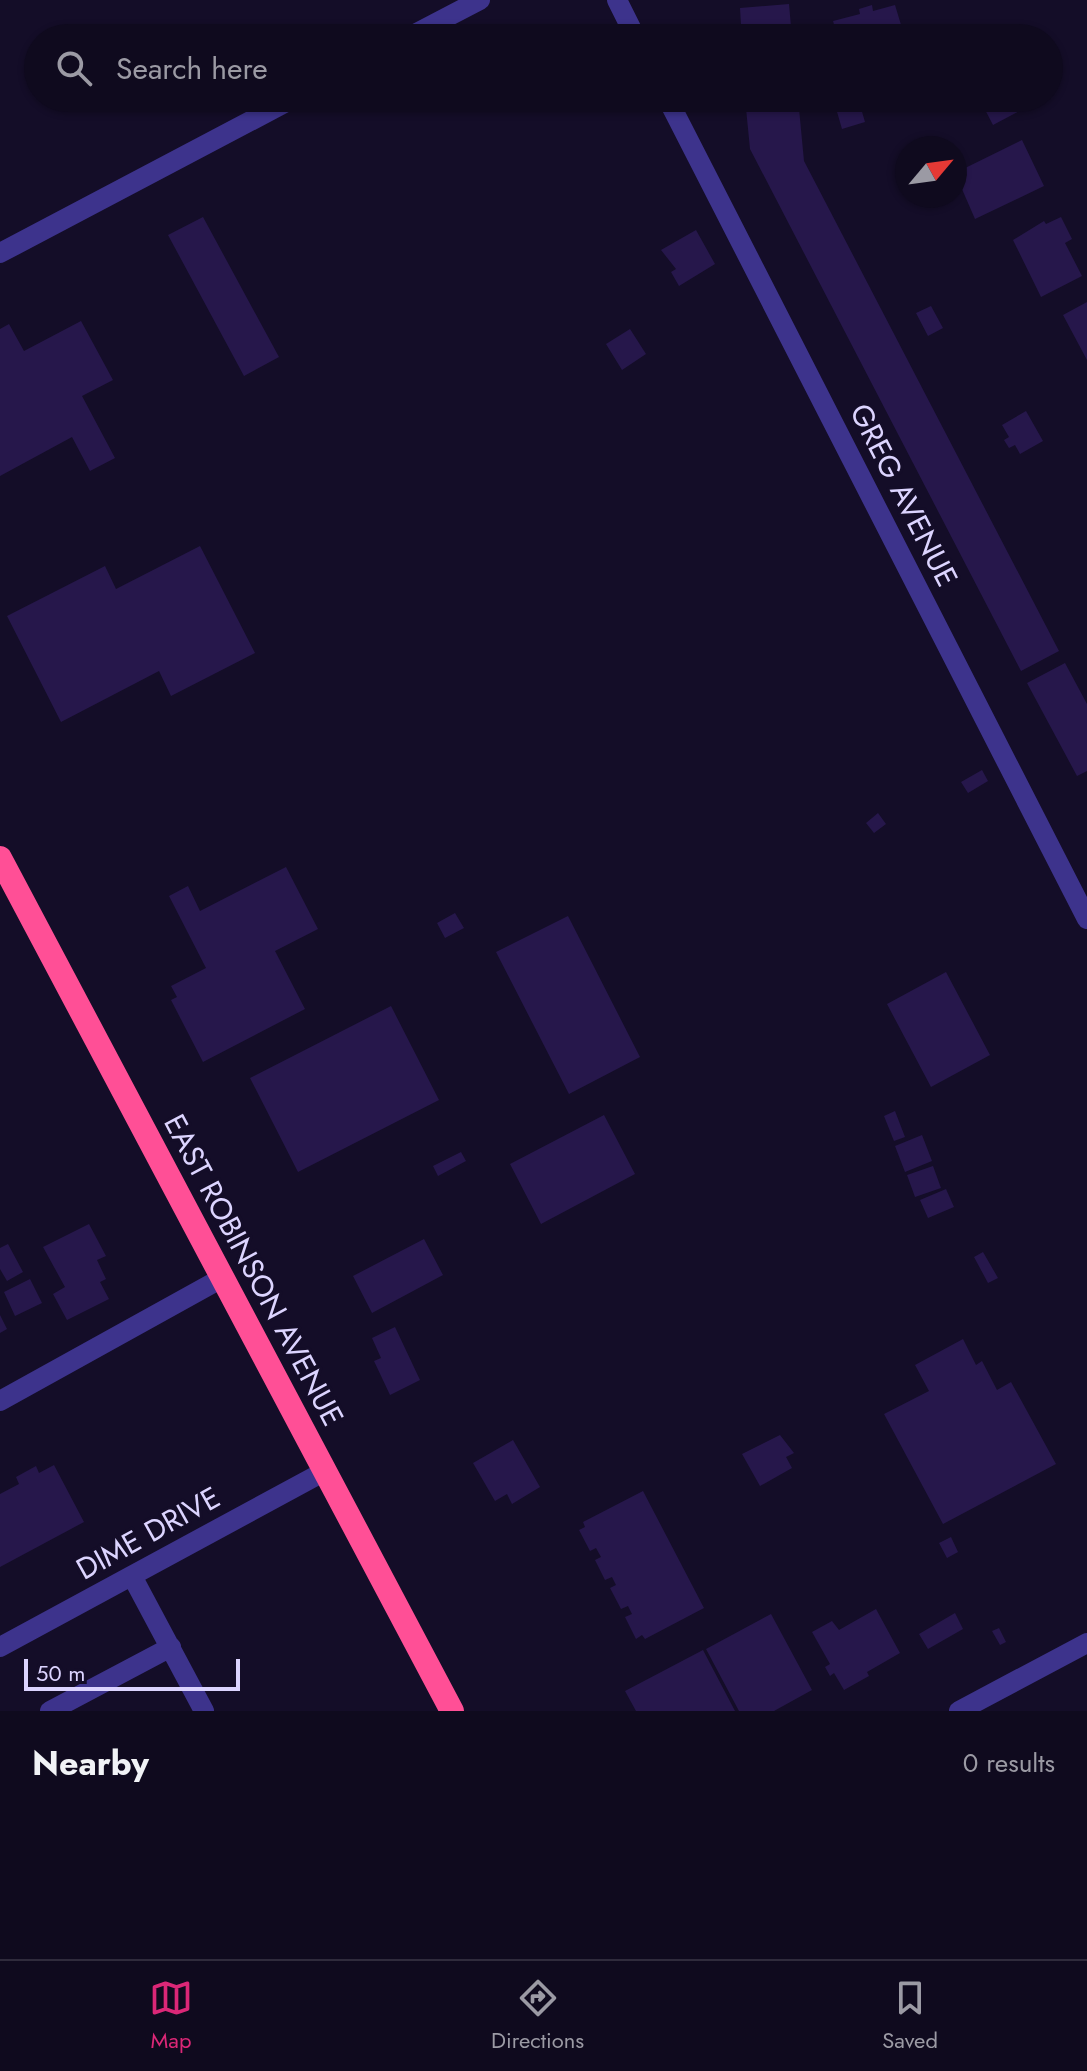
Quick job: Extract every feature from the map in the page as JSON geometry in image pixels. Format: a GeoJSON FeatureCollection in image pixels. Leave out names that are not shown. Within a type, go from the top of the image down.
{"type":"FeatureCollection","features":[{"type":"Feature","properties":{"kind":"highway","name":"EAST ROBINSON AVENUE"},"geometry":{"type":"LineString","coordinates":[[0,858],[452,1711]]}},
{"type":"Feature","properties":{"kind":"street"},"geometry":{"type":"LineString","coordinates":[[434,24],[480,0]]}},
{"type":"Feature","properties":{"kind":"street"},"geometry":{"type":"LineString","coordinates":[[617,0],[629,24]]}},
{"type":"Feature","properties":{"kind":"street"},"geometry":{"type":"LineString","coordinates":[[0,253],[267,112]]}},
{"type":"Feature","properties":{"kind":"street","name":"GREG AVENUE"},"geometry":{"type":"LineString","coordinates":[[674,112],[1087,919]]}},
{"type":"Feature","properties":{"kind":"street"},"geometry":{"type":"LineString","coordinates":[[0,1401],[222,1278]]}},
{"type":"Feature","properties":{"kind":"street","name":"DIME DRIVE"},"geometry":{"type":"LineString","coordinates":[[0,1647],[325,1471]]}},
{"type":"Feature","properties":{"kind":"street"},"geometry":{"type":"LineString","coordinates":[[132,1576],[204,1711]]}},
{"type":"Feature","properties":{"kind":"street"},"geometry":{"type":"LineString","coordinates":[[959,1711],[1087,1643]]}},
{"type":"Feature","properties":{"kind":"street"},"geometry":{"type":"LineString","coordinates":[[50,1711],[171,1647]]}},
{"type":"Feature","properties":{"kind":"building"},"geometry":{"type":"Polygon","coordinates":[[[789,4],[791,24],[741,24],[740,8],[789,4]]]}},
{"type":"Feature","properties":{"kind":"building"},"geometry":{"type":"Polygon","coordinates":[[[872,5],[873,11],[895,5],[901,24],[834,24],[833,21],[860,14],[859,9],[872,5]]]}},
{"type":"Feature","properties":{"kind":"building"},"geometry":{"type":"Polygon","coordinates":[[[746,112],[799,112],[804,161],[1059,651],[1021,671],[750,149],[746,112]]]}},
{"type":"Feature","properties":{"kind":"building"},"geometry":{"type":"Polygon","coordinates":[[[837,112],[862,112],[865,122],[842,129],[837,112]]]}},
{"type":"Feature","properties":{"kind":"building"},"geometry":{"type":"Polygon","coordinates":[[[986,112],[1018,112],[993,125],[986,112]]]}},
{"type":"Feature","properties":{"kind":"building"},"geometry":{"type":"Polygon","coordinates":[[[1022,140],[1044,186],[975,219],[967,201],[967,167],[1022,140]]]}},
{"type":"Feature","properties":{"kind":"building"},"geometry":{"type":"Polygon","coordinates":[[[203,217],[279,357],[244,376],[168,235],[203,217]]]}},
{"type":"Feature","properties":{"kind":"building"},"geometry":{"type":"Polygon","coordinates":[[[1061,217],[1072,239],[1065,243],[1082,276],[1041,297],[1013,240],[1044,221],[1046,224],[1061,217]]]}},
{"type":"Feature","properties":{"kind":"building"},"geometry":{"type":"Polygon","coordinates":[[[696,230],[715,264],[679,286],[671,272],[676,269],[661,250],[696,230]]]}},
{"type":"Feature","properties":{"kind":"building"},"geometry":{"type":"Polygon","coordinates":[[[1087,302],[1087,360],[1063,315],[1087,302]]]}},
{"type":"Feature","properties":{"kind":"building"},"geometry":{"type":"Polygon","coordinates":[[[931,306],[943,328],[928,336],[916,313],[931,306]]]}},
{"type":"Feature","properties":{"kind":"building"},"geometry":{"type":"Polygon","coordinates":[[[81,321],[113,380],[82,396],[115,458],[90,471],[72,437],[0,476],[0,329],[9,324],[24,351],[81,321]]]}},
{"type":"Feature","properties":{"kind":"building"},"geometry":{"type":"Polygon","coordinates":[[[630,329],[646,354],[622,370],[606,344],[630,329]]]}},
{"type":"Feature","properties":{"kind":"building"},"geometry":{"type":"Polygon","coordinates":[[[1026,411],[1043,441],[1020,454],[1015,445],[1009,448],[1004,440],[1009,437],[1002,425],[1026,411]]]}},
{"type":"Feature","properties":{"kind":"building"},"geometry":{"type":"Polygon","coordinates":[[[200,546],[255,653],[171,696],[159,671],[61,722],[7,616],[105,566],[116,589],[200,546]]]}},
{"type":"Feature","properties":{"kind":"building"},"geometry":{"type":"Polygon","coordinates":[[[1065,663],[1087,704],[1087,771],[1077,776],[1027,683],[1065,663]]]}},
{"type":"Feature","properties":{"kind":"building"},"geometry":{"type":"Polygon","coordinates":[[[982,770],[988,781],[968,793],[961,782],[982,770]]]}},
{"type":"Feature","properties":{"kind":"building"},"geometry":{"type":"Polygon","coordinates":[[[878,813],[886,824],[874,833],[866,823],[878,813]]]}},
{"type":"Feature","properties":{"kind":"building"},"geometry":{"type":"Polygon","coordinates":[[[286,867],[318,929],[275,951],[305,1009],[203,1062],[171,1000],[177,997],[171,986],[206,968],[169,896],[188,886],[200,911],[286,867]]]}},
{"type":"Feature","properties":{"kind":"building"},"geometry":{"type":"Polygon","coordinates":[[[455,913],[464,928],[445,938],[437,923],[455,913]]]}},
{"type":"Feature","properties":{"kind":"building"},"geometry":{"type":"Polygon","coordinates":[[[568,916],[640,1057],[569,1094],[496,952],[568,916]]]}},
{"type":"Feature","properties":{"kind":"building"},"geometry":{"type":"Polygon","coordinates":[[[946,972],[990,1055],[931,1087],[887,1004],[946,972]]]}},
{"type":"Feature","properties":{"kind":"building"},"geometry":{"type":"Polygon","coordinates":[[[391,1006],[439,1100],[298,1172],[250,1078],[391,1006]]]}},
{"type":"Feature","properties":{"kind":"building"},"geometry":{"type":"Polygon","coordinates":[[[895,1111],[905,1137],[894,1141],[884,1116],[895,1111]]]}},
{"type":"Feature","properties":{"kind":"building"},"geometry":{"type":"Polygon","coordinates":[[[604,1115],[635,1174],[541,1224],[510,1164],[604,1115]]]}},
{"type":"Feature","properties":{"kind":"building"},"geometry":{"type":"Polygon","coordinates":[[[922,1135],[932,1161],[905,1172],[895,1146],[922,1135]]]}},
{"type":"Feature","properties":{"kind":"building"},"geometry":{"type":"Polygon","coordinates":[[[461,1152],[466,1161],[438,1176],[433,1166],[461,1152]]]}},
{"type":"Feature","properties":{"kind":"building"},"geometry":{"type":"Polygon","coordinates":[[[933,1166],[941,1188],[915,1197],[907,1175],[933,1166]]]}},
{"type":"Feature","properties":{"kind":"building"},"geometry":{"type":"Polygon","coordinates":[[[946,1189],[954,1207],[928,1218],[920,1200],[946,1189]]]}},
{"type":"Feature","properties":{"kind":"building"},"geometry":{"type":"Polygon","coordinates":[[[89,1224],[106,1256],[97,1260],[106,1279],[100,1282],[109,1299],[67,1320],[53,1294],[65,1287],[43,1247],[89,1224]]]}},
{"type":"Feature","properties":{"kind":"building"},"geometry":{"type":"Polygon","coordinates":[[[424,1239],[443,1275],[372,1313],[353,1276],[424,1239]]]}},
{"type":"Feature","properties":{"kind":"building"},"geometry":{"type":"Polygon","coordinates":[[[8,1244],[23,1272],[7,1281],[0,1269],[0,1248],[8,1244]]]}},
{"type":"Feature","properties":{"kind":"building"},"geometry":{"type":"Polygon","coordinates":[[[983,1252],[998,1278],[988,1283],[974,1257],[983,1252]]]}},
{"type":"Feature","properties":{"kind":"building"},"geometry":{"type":"Polygon","coordinates":[[[30,1279],[42,1303],[15,1316],[4,1292],[30,1279]]]}},
{"type":"Feature","properties":{"kind":"building"},"geometry":{"type":"Polygon","coordinates":[[[0,1315],[7,1329],[0,1333],[0,1315]]]}},
{"type":"Feature","properties":{"kind":"building"},"geometry":{"type":"Polygon","coordinates":[[[395,1327],[420,1380],[390,1395],[374,1361],[381,1358],[372,1338],[395,1327]]]}},
{"type":"Feature","properties":{"kind":"building"},"geometry":{"type":"Polygon","coordinates":[[[963,1339],[976,1365],[982,1361],[997,1390],[1011,1382],[1056,1464],[943,1524],[884,1414],[929,1391],[915,1365],[963,1339]]]}},
{"type":"Feature","properties":{"kind":"building"},"geometry":{"type":"Polygon","coordinates":[[[780,1435],[794,1453],[786,1457],[792,1468],[760,1486],[742,1454],[780,1435]]]}},
{"type":"Feature","properties":{"kind":"building"},"geometry":{"type":"Polygon","coordinates":[[[513,1440],[540,1487],[512,1504],[507,1494],[495,1501],[473,1463],[513,1440]]]}},
{"type":"Feature","properties":{"kind":"building"},"geometry":{"type":"Polygon","coordinates":[[[54,1465],[84,1522],[0,1567],[0,1494],[19,1484],[16,1477],[36,1466],[39,1473],[54,1465]]]}},
{"type":"Feature","properties":{"kind":"building"},"geometry":{"type":"Polygon","coordinates":[[[643,1491],[704,1608],[645,1639],[642,1635],[636,1639],[625,1617],[632,1614],[628,1606],[621,1609],[610,1588],[616,1585],[612,1577],[605,1580],[595,1560],[601,1557],[596,1548],[590,1551],[579,1530],[585,1527],[583,1522],[643,1491]]]}},
{"type":"Feature","properties":{"kind":"building"},"geometry":{"type":"Polygon","coordinates":[[[951,1537],[958,1552],[947,1558],[939,1543],[951,1537]]]}},
{"type":"Feature","properties":{"kind":"building"},"geometry":{"type":"Polygon","coordinates":[[[876,1609],[900,1653],[844,1690],[834,1673],[830,1676],[825,1667],[830,1664],[812,1632],[832,1621],[839,1630],[876,1609]]]}},
{"type":"Feature","properties":{"kind":"building"},"geometry":{"type":"Polygon","coordinates":[[[955,1613],[963,1629],[928,1649],[919,1634],[955,1613]]]}},
{"type":"Feature","properties":{"kind":"building"},"geometry":{"type":"Polygon","coordinates":[[[771,1614],[812,1690],[774,1711],[739,1711],[706,1649],[771,1614]]]}},
{"type":"Feature","properties":{"kind":"building"},"geometry":{"type":"Polygon","coordinates":[[[999,1628],[1006,1642],[1000,1645],[992,1631],[999,1628]]]}},
{"type":"Feature","properties":{"kind":"building"},"geometry":{"type":"Polygon","coordinates":[[[703,1650],[735,1711],[636,1711],[625,1691],[703,1650]]]}}]}
